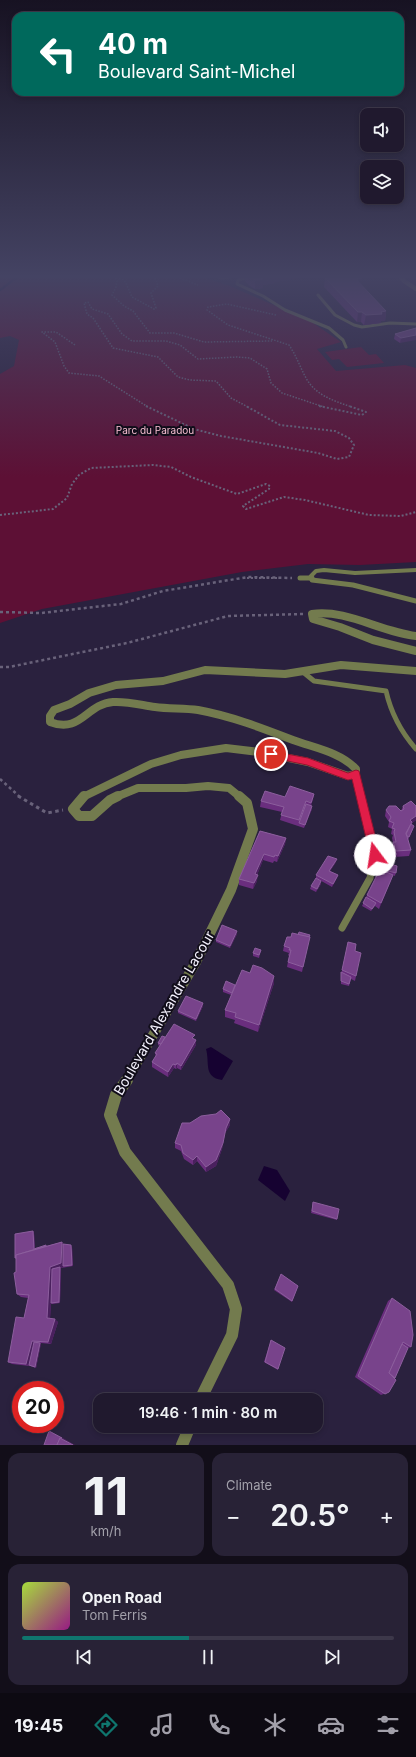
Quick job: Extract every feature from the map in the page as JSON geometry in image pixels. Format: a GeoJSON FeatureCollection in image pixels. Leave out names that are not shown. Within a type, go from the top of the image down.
{"type":"FeatureCollection","features":[{"type":"Feature","properties":{"kind":"street"},"geometry":{"type":"LineString","coordinates":[[416,636],[389,631],[346,617],[319,612],[312,614],[313,619],[340,627],[373,640],[416,651]]}},
{"type":"Feature","properties":{"kind":"street"},"geometry":{"type":"LineString","coordinates":[[73,809],[84,796],[151,764],[181,755],[226,748],[259,752],[308,762],[348,776],[356,774],[356,769],[352,764],[337,756],[249,722],[187,708],[163,708],[113,702],[102,703],[72,725],[57,726],[50,722],[50,716],[54,710],[70,704],[89,692],[116,685],[163,681],[186,677],[205,670],[285,674],[341,665],[416,671]]}},
{"type":"Feature","properties":{"kind":"street","name":"Boulevard Alexandre Lacour"},"geometry":{"type":"LineString","coordinates":[[73,809],[78,816],[92,816],[110,800],[138,788],[186,788],[208,786],[229,788],[247,803],[253,829],[230,890],[196,962],[130,1075],[116,1095],[110,1115],[125,1152],[228,1285],[236,1309],[232,1335],[203,1393]]}},
{"type":"Feature","properties":{"kind":"street"},"geometry":{"type":"LineString","coordinates":[[182,1445],[187,1433]]}},
{"type":"Feature","properties":{"kind":"lane"},"geometry":{"type":"LineString","coordinates":[[344,342],[346,347]]}},
{"type":"Feature","properties":{"kind":"lane"},"geometry":{"type":"LineString","coordinates":[[312,578],[311,576],[316,571],[324,570],[355,573],[412,572],[416,570]]}},
{"type":"Feature","properties":{"kind":"lane"},"geometry":{"type":"LineString","coordinates":[[300,578],[312,578],[312,580],[319,582],[353,585],[416,601]]}},
{"type":"Feature","properties":{"kind":"lane"},"geometry":{"type":"LineString","coordinates":[[303,672],[314,680],[386,690],[388,704],[394,717],[408,740],[416,749]]}},
{"type":"Feature","properties":{"kind":"lane"},"geometry":{"type":"LineString","coordinates":[[342,928],[370,878],[375,855],[356,774]]}},
{"type":"Feature","properties":{"kind":"path"},"geometry":{"type":"LineString","coordinates":[[55,342],[62,358],[64,368],[69,373],[99,376],[109,381],[145,406],[194,429],[221,436],[240,438],[318,453],[337,459],[349,457],[354,445],[349,438],[335,432],[317,428],[280,425],[231,398],[216,381],[190,380],[178,377],[158,357],[113,348],[109,342]]}},
{"type":"Feature","properties":{"kind":"path"},"geometry":{"type":"LineString","coordinates":[[171,342],[180,345],[198,359],[237,357],[250,358],[267,369],[271,383],[282,393],[314,405],[351,414],[362,415],[366,412],[336,402],[316,391],[309,384],[294,352],[289,345],[279,342]]}},
{"type":"Feature","properties":{"kind":"path"},"geometry":{"type":"LineString","coordinates":[[0,515],[53,509],[67,498],[72,484],[80,475],[91,468],[153,465],[171,467],[191,477],[237,494],[266,484],[270,486],[269,489],[243,506],[246,508],[253,508],[274,499],[288,497],[350,512],[392,516],[416,512]]}},
{"type":"Feature","properties":{"kind":"path"},"geometry":{"type":"LineString","coordinates":[[0,612],[41,613],[121,604],[163,591],[248,577],[300,578]]}},
{"type":"Feature","properties":{"kind":"path"},"geometry":{"type":"LineString","coordinates":[[0,667],[127,643],[228,616],[312,614]]}},
{"type":"Feature","properties":{"kind":"path"},"geometry":{"type":"LineString","coordinates":[[0,779],[19,797],[46,813],[73,809]]}},
{"type":"Feature","properties":{"kind":"green space","name":"Parc du Paradou"},"geometry":{"type":"Polygon","coordinates":[[[19,342],[340,342],[317,349],[336,371],[405,365],[416,368],[416,562],[360,565],[308,564],[242,572],[42,609],[0,623],[0,374],[14,366],[19,342]]]}},
{"type":"Feature","properties":{"kind":"green space"},"geometry":{"type":"Polygon","coordinates":[[[361,347],[369,355],[376,354],[384,363],[347,367],[339,359],[332,360],[325,352],[361,347]]]}},
{"type":"Feature","properties":{"kind":"shaded area"},"geometry":{"type":"Polygon","coordinates":[[[211,1047],[233,1061],[222,1080],[212,1076],[208,1069],[206,1049],[211,1047]]]}},
{"type":"Feature","properties":{"kind":"shaded area"},"geometry":{"type":"Polygon","coordinates":[[[264,1166],[277,1170],[290,1191],[285,1201],[258,1180],[264,1166]]]}},
{"type":"Feature","properties":{"kind":"building"},"geometry":{"type":"Polygon","coordinates":[[[290,786],[314,794],[311,803],[306,801],[299,820],[281,815],[284,807],[261,801],[265,791],[285,797],[290,786]]]}},
{"type":"Feature","properties":{"kind":"building"},"geometry":{"type":"Polygon","coordinates":[[[411,801],[416,806],[416,816],[410,820],[412,822],[406,833],[411,850],[396,851],[393,842],[396,842],[394,832],[395,829],[392,828],[394,823],[389,821],[391,817],[386,810],[389,806],[396,806],[401,811],[404,809],[403,806],[411,801]]]}},
{"type":"Feature","properties":{"kind":"building"},"geometry":{"type":"Polygon","coordinates":[[[306,804],[312,806],[305,825],[299,823],[306,804]]]}},
{"type":"Feature","properties":{"kind":"building"},"geometry":{"type":"Polygon","coordinates":[[[411,824],[414,826],[409,837],[406,834],[411,824]]]}},
{"type":"Feature","properties":{"kind":"building"},"geometry":{"type":"Polygon","coordinates":[[[260,831],[286,838],[278,856],[275,855],[274,857],[264,854],[255,874],[258,875],[254,883],[239,879],[260,831]]]}},
{"type":"Feature","properties":{"kind":"building"},"geometry":{"type":"Polygon","coordinates":[[[357,846],[366,848],[364,858],[354,856],[357,846]]]}},
{"type":"Feature","properties":{"kind":"building"},"geometry":{"type":"Polygon","coordinates":[[[328,856],[337,859],[329,871],[338,875],[333,884],[316,875],[328,856]]]}},
{"type":"Feature","properties":{"kind":"building"},"geometry":{"type":"Polygon","coordinates":[[[384,862],[397,866],[396,873],[385,870],[384,862]]]}},
{"type":"Feature","properties":{"kind":"building"},"geometry":{"type":"Polygon","coordinates":[[[380,869],[393,875],[381,903],[367,895],[380,869]]]}},
{"type":"Feature","properties":{"kind":"building"},"geometry":{"type":"Polygon","coordinates":[[[316,878],[321,881],[317,889],[311,886],[316,878]]]}},
{"type":"Feature","properties":{"kind":"building"},"geometry":{"type":"Polygon","coordinates":[[[366,897],[376,903],[372,909],[363,903],[366,897]]]}},
{"type":"Feature","properties":{"kind":"building"},"geometry":{"type":"Polygon","coordinates":[[[222,925],[237,931],[230,946],[216,940],[222,925]]]}},
{"type":"Feature","properties":{"kind":"building"},"geometry":{"type":"Polygon","coordinates":[[[299,932],[310,935],[309,937],[298,935],[299,932]]]}},
{"type":"Feature","properties":{"kind":"building"},"geometry":{"type":"Polygon","coordinates":[[[292,933],[310,937],[303,967],[288,962],[291,950],[289,950],[290,948],[284,946],[287,937],[291,937],[292,933]]]}},
{"type":"Feature","properties":{"kind":"building"},"geometry":{"type":"Polygon","coordinates":[[[348,942],[356,944],[355,951],[361,953],[356,976],[342,970],[348,942]]]}},
{"type":"Feature","properties":{"kind":"building"},"geometry":{"type":"Polygon","coordinates":[[[255,948],[261,950],[259,955],[253,953],[255,948]]]}},
{"type":"Feature","properties":{"kind":"building"},"geometry":{"type":"Polygon","coordinates":[[[253,965],[262,968],[274,976],[259,1025],[235,1017],[236,1013],[225,1010],[242,970],[250,973],[253,965]]]}},
{"type":"Feature","properties":{"kind":"building"},"geometry":{"type":"Polygon","coordinates":[[[341,972],[351,977],[349,984],[341,981],[341,972]]]}},
{"type":"Feature","properties":{"kind":"building"},"geometry":{"type":"Polygon","coordinates":[[[226,981],[235,985],[232,993],[223,989],[226,981]]]}},
{"type":"Feature","properties":{"kind":"building"},"geometry":{"type":"Polygon","coordinates":[[[186,996],[203,1003],[196,1019],[178,1011],[186,996]]]}},
{"type":"Feature","properties":{"kind":"building"},"geometry":{"type":"Polygon","coordinates":[[[174,1024],[195,1035],[192,1038],[196,1040],[181,1066],[177,1063],[176,1065],[173,1064],[168,1072],[152,1062],[157,1054],[155,1053],[174,1024]]]}},
{"type":"Feature","properties":{"kind":"building"},"geometry":{"type":"Polygon","coordinates":[[[162,1036],[165,1037],[161,1044],[158,1043],[162,1036]]]}},
{"type":"Feature","properties":{"kind":"building"},"geometry":{"type":"Polygon","coordinates":[[[221,1110],[230,1119],[216,1160],[206,1167],[197,1156],[193,1160],[183,1153],[181,1145],[175,1143],[182,1123],[190,1123],[201,1116],[216,1114],[221,1110]]]}},
{"type":"Feature","properties":{"kind":"building"},"geometry":{"type":"Polygon","coordinates":[[[313,1202],[339,1209],[337,1219],[312,1211],[313,1202]]]}},
{"type":"Feature","properties":{"kind":"building"},"geometry":{"type":"Polygon","coordinates":[[[33,1231],[34,1249],[46,1246],[16,1255],[15,1258],[15,1234],[33,1231]]]}},
{"type":"Feature","properties":{"kind":"building"},"geometry":{"type":"Polygon","coordinates":[[[62,1242],[61,1263],[50,1267],[47,1318],[55,1319],[48,1342],[32,1341],[26,1364],[8,1362],[16,1317],[24,1318],[29,1295],[17,1294],[14,1273],[16,1272],[16,1255],[62,1242]]]}},
{"type":"Feature","properties":{"kind":"building"},"geometry":{"type":"Polygon","coordinates":[[[63,1244],[71,1245],[72,1265],[63,1266],[63,1244]]]}},
{"type":"Feature","properties":{"kind":"building"},"geometry":{"type":"Polygon","coordinates":[[[60,1267],[59,1302],[51,1303],[52,1269],[60,1267]]]}},
{"type":"Feature","properties":{"kind":"building"},"geometry":{"type":"Polygon","coordinates":[[[281,1274],[298,1286],[292,1301],[275,1289],[281,1274]]]}},
{"type":"Feature","properties":{"kind":"building"},"geometry":{"type":"Polygon","coordinates":[[[392,1298],[410,1311],[413,1335],[411,1347],[403,1342],[389,1373],[396,1380],[389,1392],[385,1394],[358,1376],[392,1298]]]}},
{"type":"Feature","properties":{"kind":"building"},"geometry":{"type":"Polygon","coordinates":[[[271,1340],[285,1348],[278,1369],[265,1362],[271,1340]]]}},
{"type":"Feature","properties":{"kind":"building"},"geometry":{"type":"Polygon","coordinates":[[[34,1342],[40,1343],[35,1367],[29,1365],[34,1342]]]}},
{"type":"Feature","properties":{"kind":"building"},"geometry":{"type":"Polygon","coordinates":[[[402,1344],[408,1348],[395,1378],[389,1373],[402,1344]]]}},
{"type":"Feature","properties":{"kind":"building"},"geometry":{"type":"Polygon","coordinates":[[[48,1433],[53,1433],[62,1438],[60,1438],[57,1445],[44,1445],[48,1433]]]}},
{"type":"Feature","properties":{"kind":"building"},"geometry":{"type":"Polygon","coordinates":[[[60,1438],[73,1445],[57,1445],[60,1438]]]}},
{"type":"Feature","properties":{"kind":"route"},"geometry":{"type":"LineString","coordinates":[[271,754],[308,762],[348,776],[356,774],[357,786],[375,855]]}}]}
